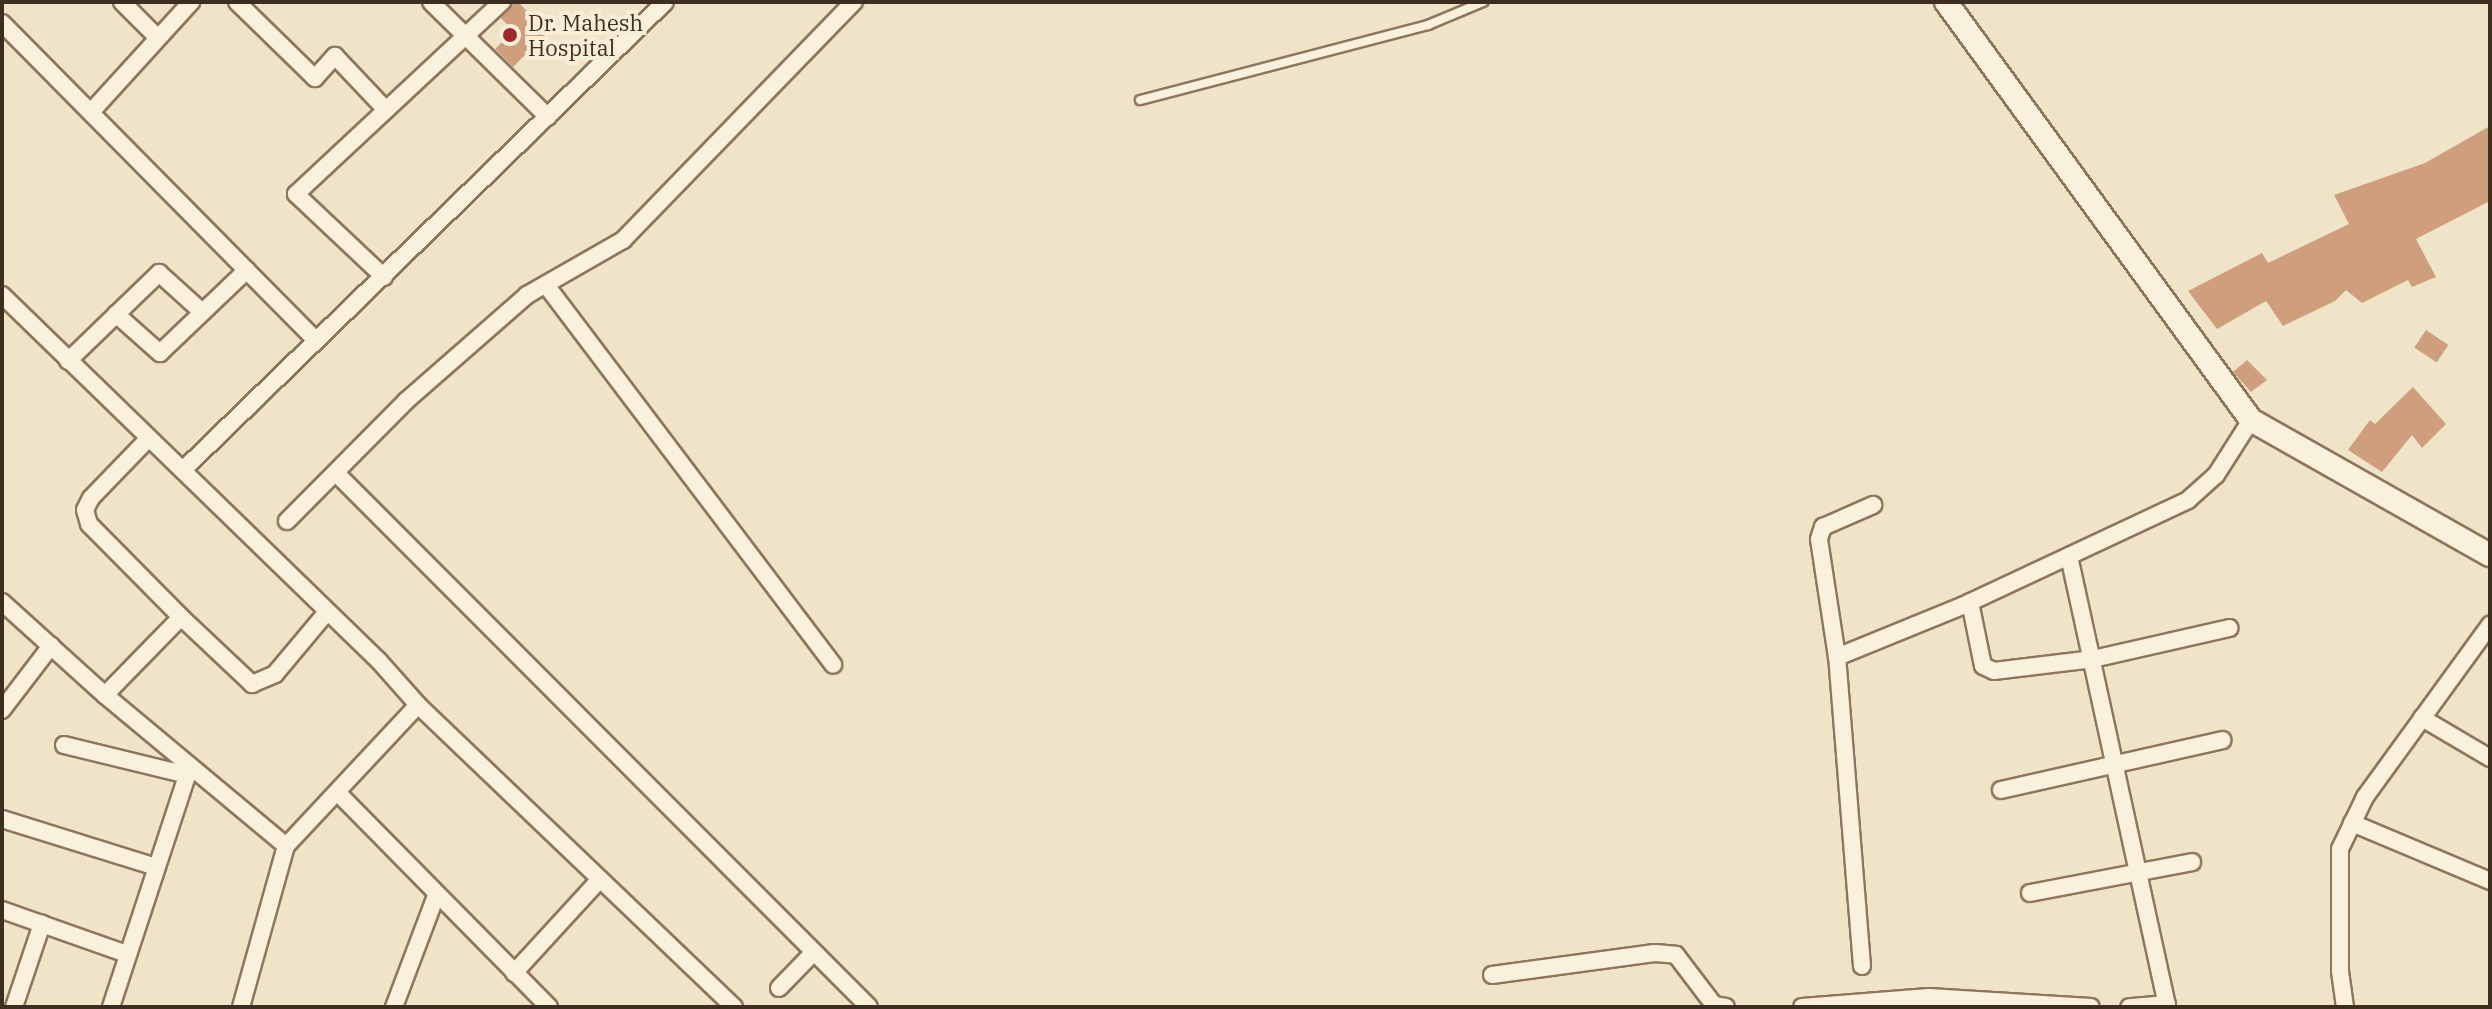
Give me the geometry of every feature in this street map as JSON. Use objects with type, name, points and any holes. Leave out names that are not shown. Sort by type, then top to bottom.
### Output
[{"type":"street","points":[[122,2],[158,38]]},
{"type":"street","points":[[91,112],[191,2]]},
{"type":"street","points":[[237,2],[315,78],[335,56],[386,110]]},
{"type":"street","points":[[431,2],[548,117]]},
{"type":"street","points":[[384,277],[296,194],[502,2]]},
{"type":"street","points":[[184,469],[665,2]]},
{"type":"street","points":[[287,521],[406,401],[527,295],[623,240],[854,2]]},
{"type":"street","points":[[1946,2],[2251,420],[2490,555]]},
{"type":"street","points":[[2,23],[315,339]]},
{"type":"street","points":[[116,314],[160,353],[247,270]]},
{"type":"street","points":[[68,361],[159,273],[201,311]]},
{"type":"street","points":[[546,285],[833,665]]},
{"type":"street","points":[[2,295],[379,661],[418,705],[734,1007]]},
{"type":"street","points":[[1837,657],[1970,602],[2188,500],[2216,475],[2251,420]]},
{"type":"street","points":[[148,439],[91,498],[85,510],[89,524],[181,617],[252,684],[264,682],[275,674],[327,612]]},
{"type":"street","points":[[336,473],[869,1007]]},
{"type":"street","points":[[1862,966],[1837,657],[1819,539],[1823,527],[1873,505]]},
{"type":"street","points":[[2069,556],[2168,1005],[2129,1007]]},
{"type":"street","points":[[2,602],[189,771],[286,846]]},
{"type":"street","points":[[1970,602],[1983,666],[1994,671],[2093,659],[2230,628]]},
{"type":"street","points":[[105,695],[181,617]]},
{"type":"street","points":[[2345,1007],[2340,971],[2340,849],[2365,797],[2490,625]]},
{"type":"street","points":[[2,710],[51,646]]},
{"type":"street","points":[[241,1007],[286,846],[418,705]]},
{"type":"street","points":[[2422,718],[2490,758]]},
{"type":"street","points":[[2001,790],[2222,740]]},
{"type":"street","points":[[64,745],[189,771]]},
{"type":"street","points":[[111,1007],[189,771]]},
{"type":"street","points":[[337,792],[436,896],[549,1007]]},
{"type":"street","points":[[2,819],[156,867]]},
{"type":"street","points":[[2352,823],[2490,881]]},
{"type":"street","points":[[2030,893],[2192,862]]},
{"type":"street","points":[[514,973],[600,879]]},
{"type":"street","points":[[396,1005],[436,896]]},
{"type":"street","points":[[2,910],[127,954]]},
{"type":"street","points":[[14,1007],[42,924]]},
{"type":"street","points":[[779,988],[814,952]]},
{"type":"street","points":[[1492,975],[1655,953],[1676,955],[1714,1005],[1726,1007]]},
{"type":"street","points":[[1802,1007],[1929,997],[2091,1007]]},
{"type":"lane","points":[[1140,100],[1428,25],[1483,2]]},
{"type":"building","points":[[513,2],[518,2],[548,32],[513,67],[495,49],[513,31],[501,18]]},
{"type":"building","points":[[2490,126],[2490,201],[2416,239],[2436,277],[2412,287],[2408,280],[2362,303],[2346,290],[2335,301],[2283,326],[2266,301],[2217,329],[2188,291],[2262,253],[2268,263],[2349,224],[2334,195],[2425,163]]},
{"type":"building","points":[[2426,330],[2448,345],[2437,363],[2414,347]]},
{"type":"building","points":[[2247,360],[2267,380],[2251,392],[2233,372]]},
{"type":"building","points":[[2413,387],[2446,424],[2422,448],[2412,435],[2382,472],[2348,450],[2370,420],[2375,424]]},
{"type":"place","name":"Dr. Mahesh Hospital","points":[[510,35]]}]
